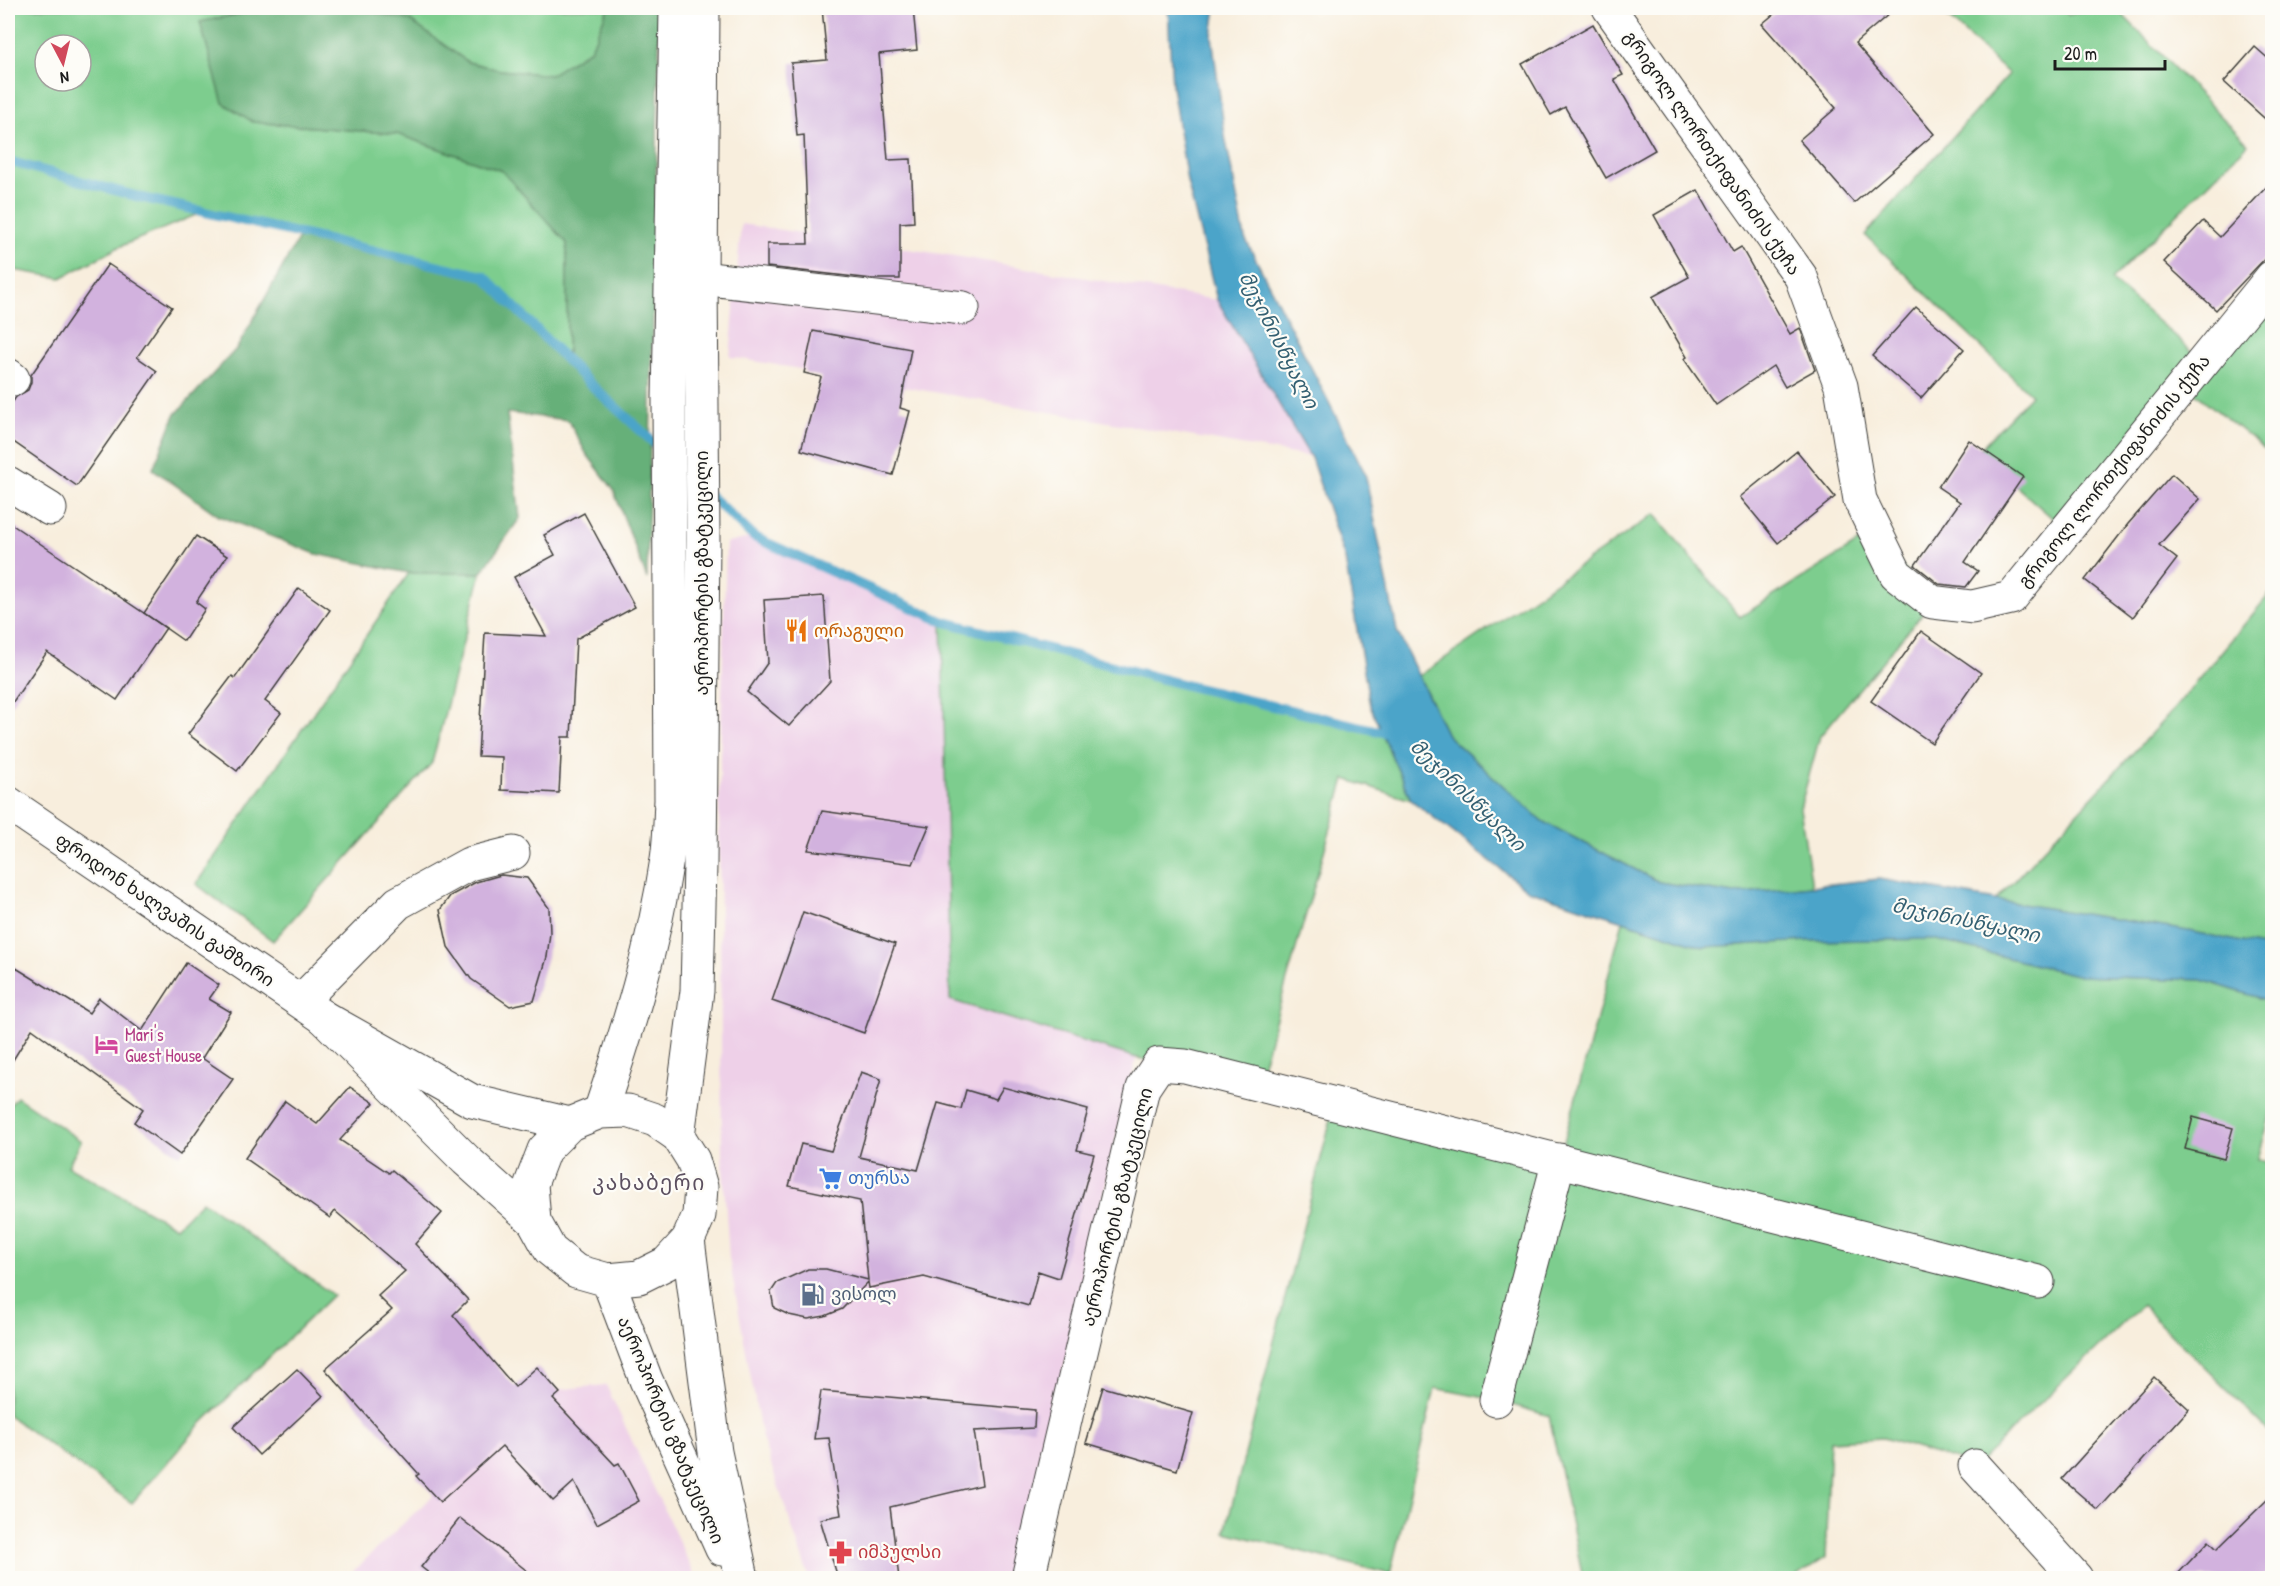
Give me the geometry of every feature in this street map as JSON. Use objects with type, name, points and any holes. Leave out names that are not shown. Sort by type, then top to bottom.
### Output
[{"type":"main road","name":"აეროპორტის გზატკეცილი","points":[[600,1112],[642,980],[667,858],[671,800],[669,398],[676,8]]},
{"type":"main road","name":"აეროპორტის გზატკეცილი","points":[[678,1136],[697,991],[703,539],[701,278],[703,8]]},
{"type":"main road","name":"გრიგოლ ლორთქიფანიძის ქუჩა","points":[[1609,8],[1801,277],[1841,386],[1860,500],[1896,574],[1932,602],[1972,606],[2011,598],[2272,277]]},
{"type":"main road","points":[[701,278],[963,308]]},
{"type":"main road","points":[[8,483],[50,509]]},
{"type":"main road","name":"ფრიდონ ხალვაშის გამზირი","points":[[8,804],[312,1009]]},
{"type":"main road","points":[[312,1009],[398,903],[469,864],[513,853]]},
{"type":"main road","points":[[312,1009],[472,1101],[570,1124]]},
{"type":"main road","points":[[312,1009],[466,1160],[534,1221],[550,1250],[576,1271],[608,1280],[639,1277],[667,1263],[688,1240],[699,1215],[701,1187],[693,1160],[678,1136],[655,1120],[628,1111],[600,1112],[570,1124],[544,1150],[531,1184],[534,1221]]},
{"type":"main road","name":"აეროპორტის გზატკეცილი","points":[[1028,1578],[1143,1088],[1159,1064],[1185,1066],[1559,1160]]},
{"type":"main road","points":[[1496,1400],[1559,1160],[2038,1282]]},
{"type":"main road","name":"აეროპორტის გზატკეცილი","points":[[688,1240],[715,1452],[742,1578]]},
{"type":"main road","name":"აეროპორტის გზატკეცილი","points":[[608,1280],[646,1380],[735,1578]]},
{"type":"main road","points":[[1975,1466],[2076,1578]]},
{"type":"shaded area","points":[[741,224],[961,257],[1217,300],[1311,457],[730,357]]},
{"type":"shaded area","points":[[754,537],[942,621],[950,1000],[1137,1058],[1125,1098],[1016,1578],[809,1578],[762,1438],[729,1258],[722,1152],[719,809],[726,543]]},
{"type":"shaded area","points":[[606,1385],[696,1578],[347,1577],[543,1391]]},
{"type":"green space","points":[[8,8],[269,8],[200,22],[253,122],[397,134],[502,171],[567,243],[567,360],[484,276],[203,212],[119,247],[61,278],[8,269]]},
{"type":"green space","points":[[269,8],[351,8],[409,20],[468,62],[500,70],[550,75],[591,49],[608,8],[660,8],[647,579],[613,489],[586,453],[568,420],[507,413],[520,518],[481,573],[409,573],[316,554],[219,516],[153,469],[175,415],[237,348],[301,234],[484,276],[567,359],[567,243],[502,171],[397,134],[253,122],[223,103],[200,22]]},
{"type":"green space","points":[[351,8],[608,8],[591,49],[551,75],[500,70],[468,62],[409,20]]},
{"type":"green space","points":[[1938,8],[2064,8],[2068,15],[2093,8],[2116,8],[2248,144],[2111,280],[2203,361],[2272,277],[2272,455],[2185,385],[2066,530],[1977,452],[2031,395],[1865,235],[2009,74]]},
{"type":"green space","points":[[1655,514],[1740,617],[1875,532],[1932,602],[1820,736],[1800,808],[1812,886],[1734,894],[1659,882],[1542,821],[1447,735],[1419,676]]},
{"type":"green space","points":[[409,573],[481,573],[432,763],[273,941],[196,884]]},
{"type":"green space","points":[[2272,591],[2272,948],[2188,931],[1996,900],[2172,711]]},
{"type":"green space","points":[[942,621],[1193,687],[1381,732],[1411,800],[1345,779],[1257,1084],[1137,1058],[950,1000]]},
{"type":"green space","points":[[1623,921],[1703,947],[1807,941],[1933,939],[2080,976],[2202,980],[2272,1002],[2272,1109],[2258,1159],[2272,1164],[2272,1435],[2142,1305],[1975,1466],[1883,1438],[1830,1441],[1825,1558],[1795,1578],[1583,1578],[1549,1416],[1496,1400],[1435,1388],[1390,1574],[1225,1532],[1335,1103],[1559,1160]]},
{"type":"green space","points":[[17,1097],[81,1141],[68,1166],[176,1227],[202,1201],[333,1295],[200,1425],[132,1503],[8,1415],[8,1107]]},
{"type":"water","name":"მეჯინისწყალი","points":[[1168,8],[1216,8],[1212,36],[1225,136],[1245,238],[1365,473],[1397,631],[1447,735],[1542,821],[1659,882],[1734,894],[1879,879],[2188,931],[2272,948],[2272,1002],[2202,980],[2080,976],[1933,939],[1807,941],[1703,947],[1528,890],[1411,800],[1370,706],[1345,559],[1311,458],[1217,300],[1187,181],[1172,86]]},
{"type":"building","points":[[822,8],[913,8],[917,50],[879,54],[888,160],[911,159],[914,222],[900,223],[900,279],[873,279],[767,267],[767,244],[808,244],[804,135],[797,136],[791,63],[827,60]]},
{"type":"building","points":[[1781,8],[1896,8],[1855,43],[1934,134],[1854,203],[1799,140],[1836,108],[1762,24]]},
{"type":"building","points":[[1593,24],[1623,75],[1614,79],[1655,150],[1606,178],[1565,107],[1551,115],[1522,64]]},
{"type":"building","points":[[2255,47],[2272,62],[2272,125],[2224,82]]},
{"type":"building","points":[[2272,181],[2272,251],[2216,310],[2164,262],[2203,221],[2220,237]]},
{"type":"building","points":[[1698,190],[1733,252],[1741,247],[1790,334],[1800,328],[1815,370],[1785,387],[1773,366],[1716,405],[1684,359],[1687,357],[1652,297],[1689,277],[1654,215]]},
{"type":"building","points":[[108,264],[172,307],[137,357],[157,371],[77,486],[8,438],[8,409],[16,397],[28,390],[31,375]]},
{"type":"building","points":[[1916,307],[1964,349],[1921,398],[1872,356]]},
{"type":"building","points":[[813,331],[911,349],[900,408],[910,411],[893,475],[801,450],[821,377],[804,373]]},
{"type":"building","points":[[1969,440],[2023,477],[1965,562],[1978,571],[1966,587],[1939,584],[1915,565],[1960,502],[1938,487]]},
{"type":"building","points":[[1797,451],[1835,497],[1778,543],[1740,497]]},
{"type":"building","points":[[2172,474],[2200,499],[2159,545],[2177,559],[2133,617],[2085,580],[2128,524]]},
{"type":"building","points":[[584,513],[635,607],[576,639],[571,737],[562,737],[559,793],[501,790],[502,757],[478,756],[485,633],[546,636],[514,577],[555,555],[544,535]]},
{"type":"building","points":[[8,522],[166,628],[117,700],[47,652],[8,709]]},
{"type":"building","points":[[196,536],[227,556],[196,602],[205,609],[184,641],[144,613]]},
{"type":"building","points":[[299,588],[330,610],[265,701],[281,713],[237,771],[188,734],[232,676],[235,678]]},
{"type":"building","name":"ორაგული","points":[[824,596],[830,681],[789,726],[747,692],[768,662],[764,600]]},
{"type":"building","points":[[1921,631],[1981,673],[1932,743],[1871,701]]},
{"type":"building","points":[[822,811],[929,826],[913,864],[808,850]]},
{"type":"building","points":[[501,875],[527,878],[549,908],[550,933],[547,957],[534,1001],[510,1006],[471,979],[448,947],[440,910],[450,896],[476,882]]},
{"type":"building","points":[[803,912],[895,944],[864,1033],[772,1001]]},
{"type":"building","points":[[8,963],[89,1013],[99,998],[142,1031],[186,963],[219,985],[209,999],[231,1012],[202,1058],[233,1079],[180,1155],[134,1122],[143,1109],[32,1029],[8,1068]]},
{"type":"building","points":[[861,1072],[881,1079],[859,1157],[918,1170],[938,1103],[961,1109],[966,1090],[996,1099],[1003,1087],[1088,1110],[1077,1150],[1094,1154],[1059,1278],[1038,1271],[1029,1306],[924,1277],[869,1288],[868,1282],[842,1309],[825,1316],[808,1319],[789,1315],[774,1308],[771,1292],[777,1283],[808,1269],[826,1269],[868,1280],[860,1201],[789,1186],[801,1144],[831,1151]]},
{"type":"building","points":[[350,1087],[374,1103],[340,1140],[389,1173],[392,1170],[442,1213],[415,1244],[468,1300],[453,1315],[515,1387],[537,1367],[560,1393],[553,1399],[615,1465],[619,1463],[639,1501],[597,1524],[574,1482],[553,1501],[502,1446],[440,1502],[416,1476],[419,1474],[325,1369],[392,1310],[378,1296],[405,1271],[335,1211],[330,1218],[245,1158],[285,1101],[317,1124]]},
{"type":"building","points":[[2193,1117],[2233,1128],[2224,1159],[2185,1149]]},
{"type":"building","points":[[297,1369],[323,1396],[259,1455],[233,1427]]},
{"type":"building","points":[[2154,1377],[2189,1409],[2098,1510],[2062,1479]]},
{"type":"building","points":[[1103,1387],[1193,1413],[1177,1470],[1086,1443]]},
{"type":"building","points":[[821,1391],[1035,1410],[1034,1428],[974,1431],[982,1485],[890,1507],[899,1578],[838,1578],[820,1519],[841,1515],[829,1438],[814,1439]]},
{"type":"building","points":[[2272,1495],[2272,1569],[2262,1578],[2174,1578],[2209,1541],[2217,1549]]},
{"type":"building","points":[[460,1518],[536,1578],[435,1578],[421,1567]]},
{"type":"waterway","points":[[8,161],[139,197],[484,276],[587,381],[663,451]]},
{"type":"waterway","points":[[709,495],[754,537],[942,621],[1193,687],[1395,735]]},
{"type":"place","name":"ორაგული","points":[[796,631]]},
{"type":"place","name":"Mari's Guest House","points":[[107,1045]]},
{"type":"place","name":"თურსა","points":[[830,1178]]},
{"type":"place","name":"ვისოლ","points":[[813,1294]]},
{"type":"place","name":"იმპულსი","points":[[840,1552]]},
{"type":"district","name":"კახაბერი","points":[[649,1183]]}]
